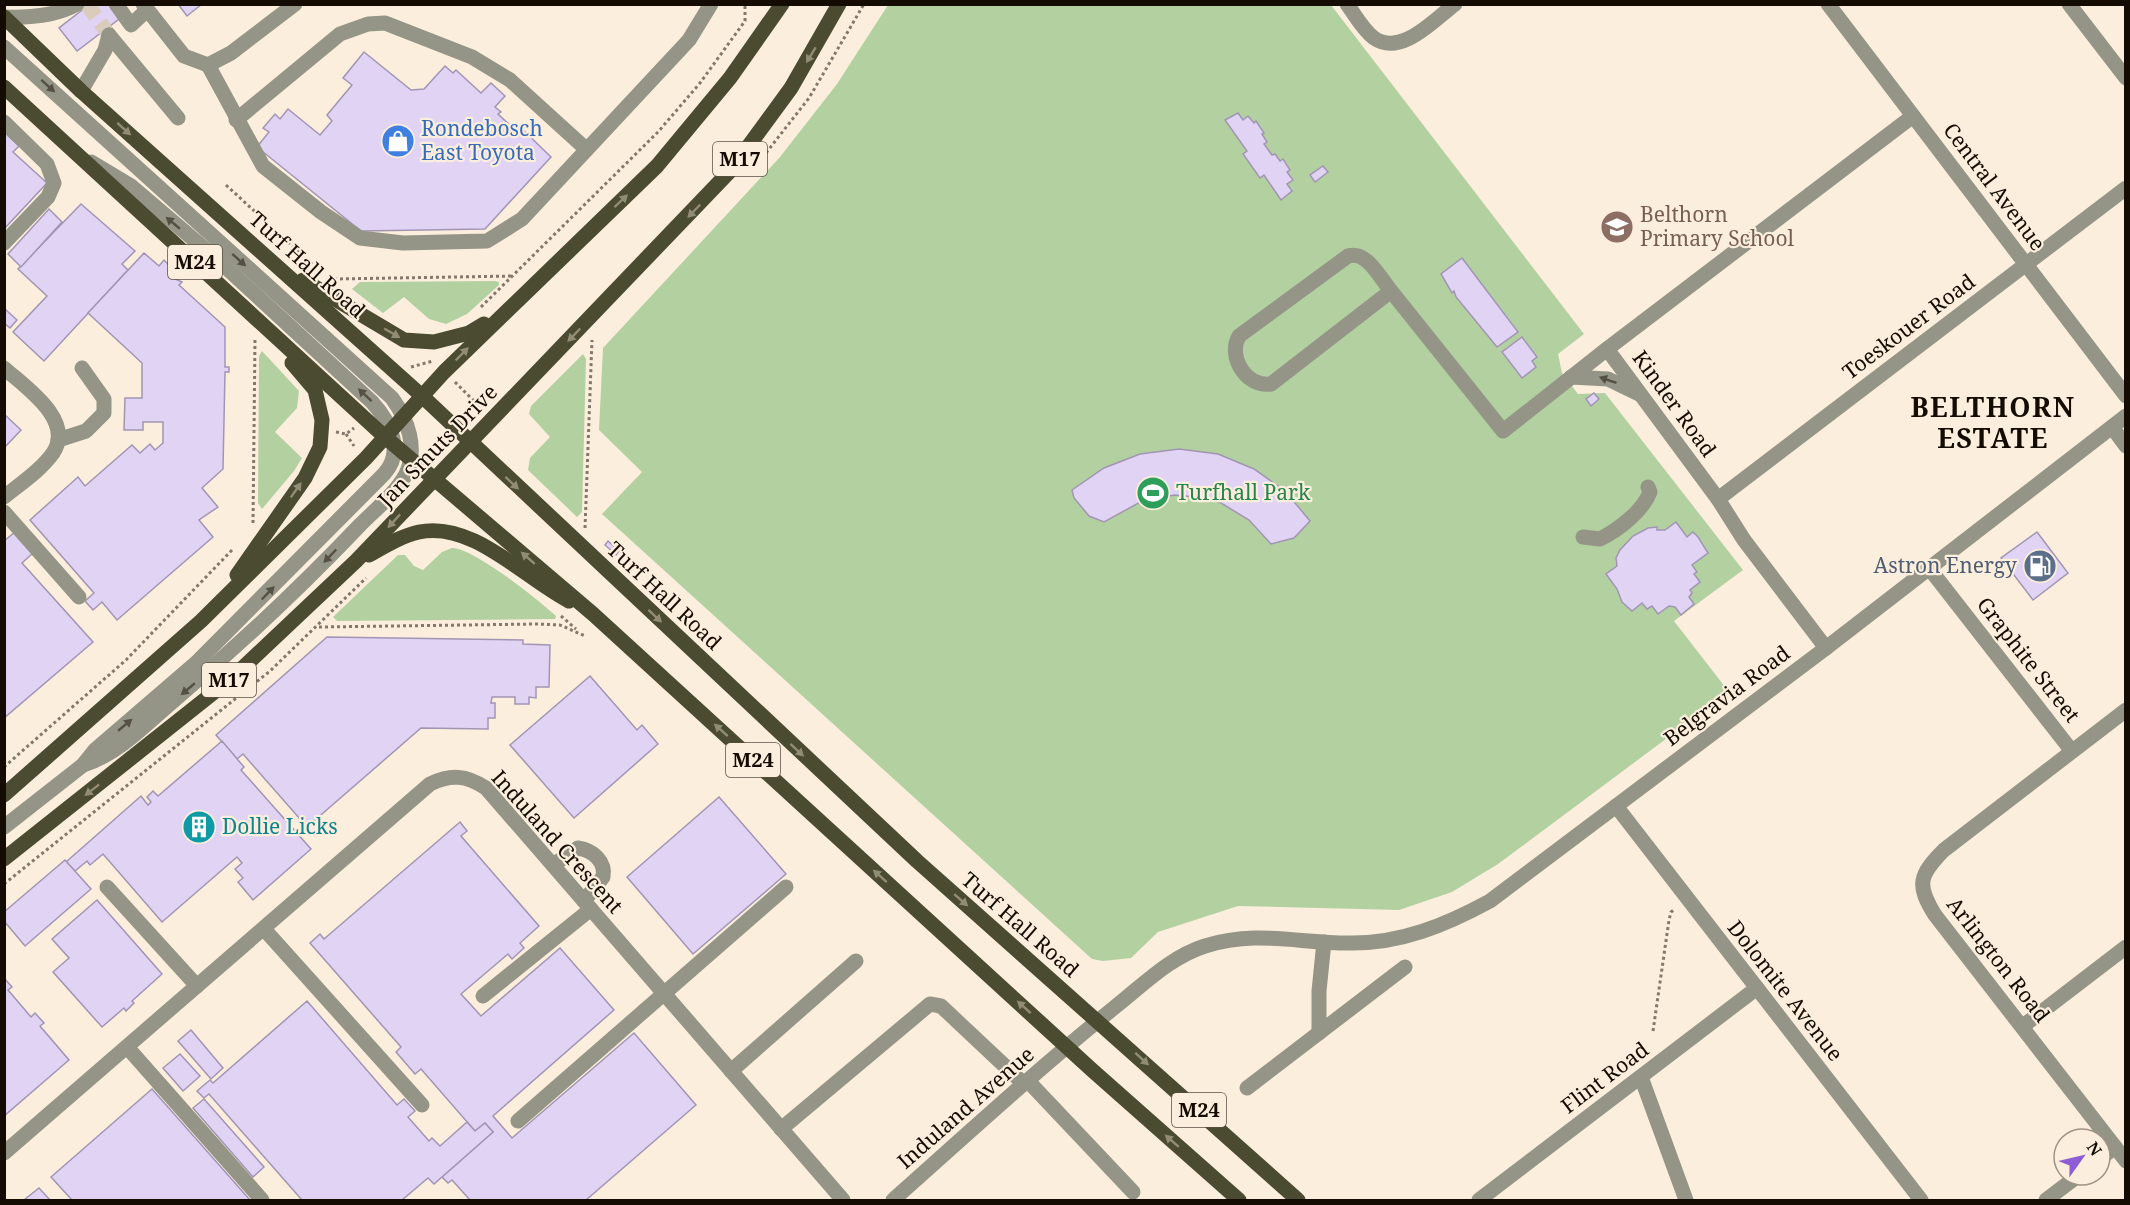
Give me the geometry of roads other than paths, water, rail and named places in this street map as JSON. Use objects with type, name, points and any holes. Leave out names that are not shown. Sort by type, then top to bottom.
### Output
[{"type":"main road","name":"Jan Smuts Drive","points":[[4,795],[115,699],[215,607],[390,437],[403,417],[422,396],[503,313],[657,166],[730,78],[782,4]]},
{"type":"main road","name":"Jan Smuts Drive","points":[[4,859],[232,678],[356,561],[731,170],[790,88],[839,4]]},
{"type":"main road","name":"Turf Hall Road","points":[[4,17],[81,91],[422,396],[917,861],[1099,1020],[1298,1200]]},
{"type":"main road","name":"M24","points":[[4,87],[254,317],[390,437],[410,459],[592,614],[1067,1047],[1239,1200]]},
{"type":"main road","points":[[270,260],[404,340],[434,342],[469,333],[503,313]]},
{"type":"main road","points":[[215,607],[305,478],[320,447],[322,420],[315,390],[254,317]]},
{"type":"main road","points":[[356,561],[412,534],[428,531],[451,532],[476,541],[550,591],[592,614]]},
{"type":"street","points":[[4,17],[51,14],[77,4]]},
{"type":"street","points":[[116,4],[131,25]]},
{"type":"street","points":[[81,91],[112,39],[131,25],[145,7],[184,56],[198,64],[208,65],[231,53],[295,4]]},
{"type":"street","points":[[208,65],[255,154],[273,176],[360,238],[379,242],[487,241],[497,237],[522,219],[689,40],[711,4]]},
{"type":"street","points":[[1347,4],[1372,37],[1386,43],[1397,43],[1416,34],[1455,4]]},
{"type":"street","name":"Central Avenue","points":[[1828,4],[2126,396]]},
{"type":"street","points":[[2069,4],[2126,78]]},
{"type":"street","points":[[236,120],[340,34],[368,24],[385,23],[472,57],[510,81],[586,149]]},
{"type":"street","points":[[112,39],[178,118]]},
{"type":"street","points":[[4,47],[392,398],[411,437],[410,459],[400,484],[264,621],[144,726],[101,759],[83,765]]},
{"type":"street","name":"Kinder Road","points":[[1826,648],[1744,540],[1718,499],[1607,349],[1913,116]]},
{"type":"street","points":[[4,122],[47,164],[54,183],[48,197],[4,243]]},
{"type":"street","points":[[4,827],[83,765],[94,750],[150,704],[238,622],[384,474],[393,462],[386,417],[372,402],[219,261],[131,186],[75,152]]},
{"type":"street","name":"Toeskouer Road","points":[[1718,499],[2126,188]]},
{"type":"street","points":[[1391,291],[1271,384],[1259,385],[1249,378],[1236,358],[1235,343],[1239,336],[1348,256],[1354,254],[1364,257],[1503,430],[1607,349]]},
{"type":"street","points":[[4,368],[45,406],[55,423],[58,440],[46,460],[4,497]]},
{"type":"street","points":[[58,440],[86,431],[104,413],[104,399],[82,368]]},
{"type":"street","points":[[1571,377],[1608,379],[1642,396]]},
{"type":"street","name":"Belgravia Road","points":[[1099,1020],[1162,969],[1183,955],[1204,946],[1254,936],[1350,943],[1391,939],[1456,920],[1511,887],[2126,416]]},
{"type":"street","points":[[2112,427],[2126,446]]},
{"type":"street","points":[[1583,537],[1600,539],[1616,529],[1646,502],[1650,492],[1648,486]]},
{"type":"street","points":[[4,512],[79,597]]},
{"type":"street","name":"Graphite Street","points":[[1929,568],[2071,750]]},
{"type":"street","name":"Arlington Road","points":[[2126,710],[2071,750],[1944,850],[1929,865],[1922,883],[1925,900],[1935,915],[2126,1161]]},
{"type":"street","name":"Induland Crescent","points":[[4,1153],[430,784],[446,777],[461,776],[486,788],[843,1200]]},
{"type":"street","name":"Dolomite Avenue","points":[[1616,806],[1921,1200]]},
{"type":"street","points":[[483,996],[587,905],[603,877],[603,866],[600,861],[589,851],[578,848],[553,865]]},
{"type":"street","points":[[518,1121],[786,886]]},
{"type":"street","points":[[107,887],[197,986]]},
{"type":"street","points":[[264,929],[422,1105]]},
{"type":"street","points":[[1319,1033],[1319,991],[1324,942]]},
{"type":"street","points":[[2023,1026],[2126,947]]},
{"type":"street","points":[[731,1071],[856,961]]},
{"type":"street","points":[[1246,1088],[1405,967]]},
{"type":"street","name":"Flint Road","points":[[1479,1200],[1757,988]]},
{"type":"street","points":[[781,1129],[925,1006],[932,1003],[941,1006],[1026,1082],[1133,1192]]},
{"type":"street","name":"Induland Avenue","points":[[893,1200],[1099,1020]]},
{"type":"street","points":[[127,1047],[262,1200]]},
{"type":"street","points":[[1641,1077],[1686,1200]]},
{"type":"street","points":[[2046,1200],[2063,1187]]},
{"type":"tunnel","points":[[87,4],[109,35]]},
{"type":"place","name":"Rondebosch East Toyota","points":[[398,141]]},
{"type":"place","name":"Belthorn Primary School","points":[[1617,227]]},
{"type":"place","name":"Turfhall Park","points":[[1153,493]]},
{"type":"place","name":"Astron Energy","points":[[2040,566]]},
{"type":"place","name":"Dollie Licks","points":[[199,827]]},
{"type":"district","name":"BELTHORN ESTATE","points":[[1993,424]]}]
